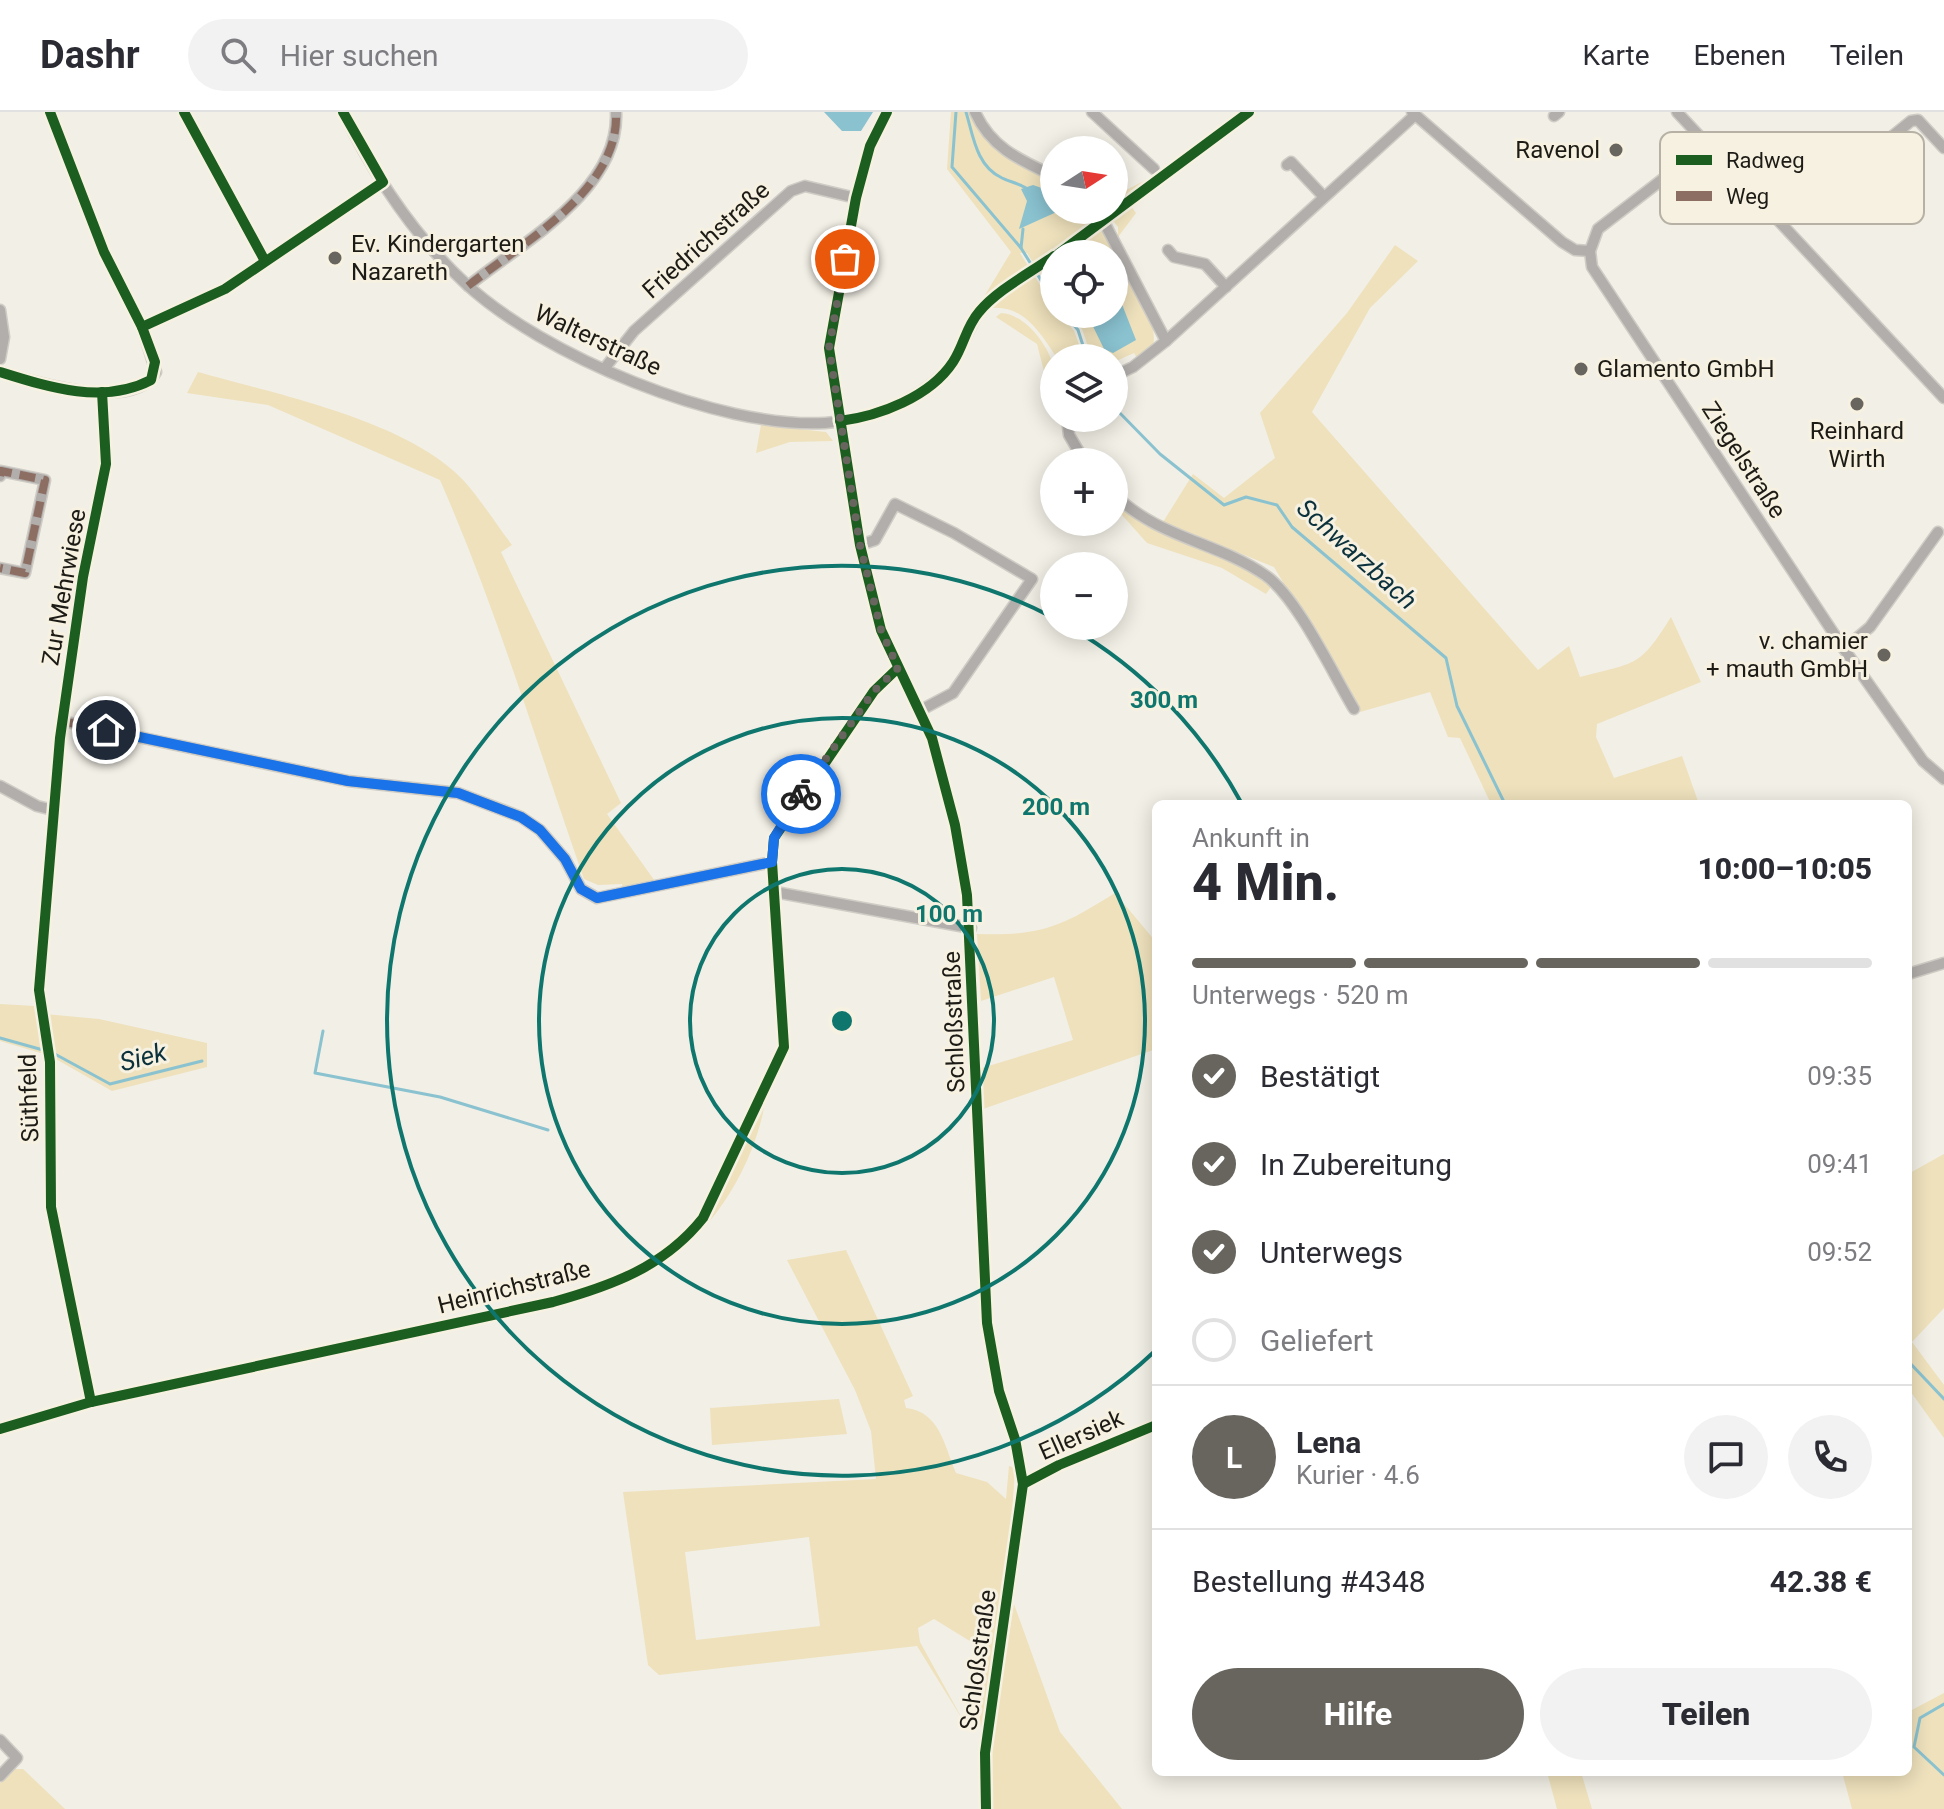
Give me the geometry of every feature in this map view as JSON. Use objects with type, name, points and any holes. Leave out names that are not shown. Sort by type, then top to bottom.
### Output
[{"type":"street","points":[[0,372],[69,391],[102,392],[151,380],[155,362],[142,327],[104,252],[50,112]]},
{"type":"street","points":[[184,112],[265,261]]},
{"type":"street","name":"Walterstraße","points":[[343,112],[405,218],[468,286],[518,325],[604,369],[677,399],[773,420],[840,421],[896,405],[944,373],[981,309]]},
{"type":"street","points":[[468,286],[590,187],[610,156],[616,112]]},
{"type":"street","name":"Schloßstraße","points":[[887,112],[870,146],[856,198],[829,348],[860,545],[881,630],[921,710],[945,779],[964,872],[971,928],[987,1323],[999,1391],[1015,1439],[1023,1484],[985,1753],[986,1809]]},
{"type":"street","points":[[975,112],[984,131],[997,145],[1040,168]]},
{"type":"street","points":[[1092,112],[1154,169]]},
{"type":"street","points":[[1677,112],[1695,132]]},
{"type":"street","points":[[1128,369],[1166,341],[1414,113],[1575,250],[1590,251],[1598,229],[1660,179]]},
{"type":"street","points":[[1897,132],[1911,121],[1918,120],[1944,148]]},
{"type":"street","points":[[1287,165],[1291,162],[1324,197]]},
{"type":"street","points":[[142,327],[225,289],[383,182]]},
{"type":"street","name":"Friedrichstraße","points":[[604,369],[634,331],[791,191],[805,186],[856,198]]},
{"type":"street","points":[[1105,224],[1136,277],[1166,341]]},
{"type":"street","points":[[1781,224],[1944,398]]},
{"type":"street","points":[[1168,250],[1174,257],[1205,264],[1226,287]]},
{"type":"street","name":"Ziegelstraße","points":[[1590,251],[1592,267],[1844,649],[1923,761],[1944,779]]},
{"type":"street","points":[[0,310],[4,337],[0,359]]},
{"type":"street","name":"Zur Mehrwiese","points":[[55,789],[83,577],[106,464],[102,392]]},
{"type":"street","points":[[0,476],[1,471],[45,480],[25,573],[0,568]]},
{"type":"street","points":[[860,545],[875,540],[895,504],[1032,579],[953,693],[921,710]]},
{"type":"street","points":[[1128,508],[1161,529],[1249,564],[1269,578],[1294,609],[1354,709]]},
{"type":"street","points":[[1844,649],[1870,627],[1938,532]]},
{"type":"street","name":"Heinrichstraße","points":[[0,1429],[91,1402],[545,1304],[590,1291],[669,1255],[703,1218],[784,1047],[772,862],[774,838],[779,826],[874,691],[898,668]]},
{"type":"street","points":[[62,721],[348,781],[458,793],[521,817],[540,830],[565,859],[581,889],[597,898],[772,862]]},
{"type":"street","points":[[0,786],[37,806],[53,810]]},
{"type":"street","name":"Süthfeld","points":[[55,789],[39,990],[50,1062],[50,1198],[91,1402]]},
{"type":"street","points":[[775,892],[971,928]]},
{"type":"street","points":[[1912,973],[1944,963]]},
{"type":"street","name":"Ellersiek","points":[[1023,1484],[1059,1465],[1152,1427]]},
{"type":"street","points":[[0,1740],[17,1758],[0,1776]]},
{"type":"shaded area","points":[[951,112],[973,112],[981,132],[1040,171],[1040,224],[1097,224],[1108,240],[1040,240],[1040,273],[1027,253],[1020,253],[1040,285],[1040,328],[1072,328],[1079,344],[1047,344],[1022,316],[1003,308],[992,308],[985,295],[1011,252],[947,169]]},
{"type":"shaded area","points":[[1146,180],[1149,184],[1128,200],[1128,189]]},
{"type":"shaded area","points":[[1128,202],[1136,213],[1128,224]]},
{"type":"shaded area","points":[[1116,224],[1128,224],[1118,237]]},
{"type":"shaded area","points":[[1395,245],[1418,261],[1370,308],[1312,412],[1538,670],[1569,646],[1580,677],[1625,665],[1651,646],[1671,617],[1701,682],[1597,724],[1596,737],[1614,778],[1682,756],[1698,800],[1489,800],[1460,738],[1448,737],[1430,692],[1360,712],[1274,567],[1163,522],[1193,474],[1224,498],[1275,458],[1260,413],[1347,313]]},
{"type":"shaded area","points":[[1128,270],[1149,313],[1153,349],[1138,360],[1134,353],[1128,356],[1128,344],[1087,344],[1082,329],[1128,328]]},
{"type":"shaded area","points":[[1001,313],[1010,315],[1026,324],[1043,344],[1040,344],[1040,356],[1037,344],[996,317]]},
{"type":"shaded area","points":[[198,372],[302,400],[376,426],[440,460],[464,481],[512,545],[501,552],[621,803],[607,814],[657,884],[623,890],[622,884],[598,885],[584,879],[498,628],[440,480],[268,405],[187,393]]},
{"type":"shaded area","points":[[761,425],[826,432],[833,441],[790,442],[756,453]]},
{"type":"shaded area","points":[[1128,511],[1171,536],[1234,562],[1271,587],[1266,594],[1222,568],[1147,543],[1128,522]]},
{"type":"shaded area","points":[[1115,893],[1152,937],[1152,1050],[983,1109],[982,1068],[1073,1040],[1054,977],[981,1001],[977,934],[1035,931],[1080,914]]},
{"type":"shaded area","points":[[0,1004],[35,1006],[44,1054],[0,1041]]},
{"type":"shaded area","points":[[45,1014],[99,1019],[207,1043],[207,1067],[112,1091],[54,1058]]},
{"type":"shaded area","points":[[764,1108],[740,1175],[699,1233]]},
{"type":"shaded area","points":[[1944,1154],[1944,1308],[1912,1342],[1912,1172]]},
{"type":"shaded area","points":[[846,1250],[913,1396],[904,1400],[906,1408],[917,1411],[934,1423],[956,1473],[987,1482],[1006,1499],[1009,1466],[1015,1468],[1009,1561],[984,1728],[981,1728],[977,1699],[985,1673],[978,1646],[934,1619],[918,1628],[920,1642],[964,1722],[917,1646],[659,1675],[648,1665],[623,1492],[876,1479],[871,1431],[855,1390],[787,1260]],"holes":[[[809,1537],[820,1626],[696,1640],[685,1552]]]},
{"type":"shaded area","points":[[1912,1342],[1944,1385],[1944,1438],[1912,1394]]},
{"type":"shaded area","points":[[839,1399],[847,1434],[712,1445],[710,1408]]},
{"type":"shaded area","points":[[1014,1604],[1060,1732],[1122,1809],[991,1809],[988,1767]]},
{"type":"shaded area","points":[[1944,1693],[1944,1809],[1852,1809],[1843,1776],[1912,1776],[1912,1710]]},
{"type":"shaded area","points":[[13,1769],[23,1769],[65,1809],[0,1809],[0,1783]]},
{"type":"shaded area","points":[[1548,1776],[1582,1776],[1592,1809],[1557,1809]]},
{"type":"water","points":[[824,112],[873,112],[861,131],[842,131]]},
{"type":"water","points":[[1033,185],[1040,187],[1040,220],[1019,229],[1027,201],[1021,189]]},
{"type":"water","points":[[1128,320],[1136,340],[1128,345],[1102,344],[1094,328],[1128,328]]},
{"type":"waterway","name":"Schwarzbach","points":[[956,112],[952,167],[1021,248],[1040,279]]},
{"type":"waterway","points":[[966,112],[977,149],[986,166],[1002,178],[1026,188]]},
{"type":"waterway","points":[[1021,248],[1023,229]]},
{"type":"waterway","name":"Schwarzbach","points":[[1076,328],[1082,344]]},
{"type":"waterway","name":"Schwarzbach","points":[[1128,421],[1160,454],[1224,505],[1246,497],[1277,505],[1292,527],[1446,658],[1457,706],[1503,800]]},
{"type":"waterway","points":[[323,1031],[315,1073],[440,1097],[548,1130]]},
{"type":"waterway","name":"Siek","points":[[0,1038],[43,1050]]},
{"type":"waterway","name":"Siek","points":[[53,1053],[110,1084],[202,1061]]},
{"type":"waterway","name":"Schwarzbach","points":[[1912,1365],[1944,1399]]},
{"type":"waterway","name":"Schwarzbach","points":[[1944,1704],[1920,1718],[1914,1747],[1944,1775]]},
{"type":"marked path","points":[[468,286],[540,232],[585,190],[602,166],[613,140],[616,112]]},
{"type":"marked path","points":[[0,476],[1,471],[45,480],[25,573],[0,568]]},
{"type":"marked path","points":[[62,721],[128,735]]},
{"type":"cycle path","points":[[50,112],[104,252],[142,327]]},
{"type":"cycle path","points":[[184,112],[265,261]]},
{"type":"cycle path","points":[[0,372],[76,391],[114,391],[151,380],[155,362],[142,327],[225,289],[383,182],[343,112]]},
{"type":"cycle path","points":[[887,112],[870,146],[856,198],[829,348],[860,545],[881,630],[932,738],[955,825],[967,895],[987,1323],[999,1391],[1015,1439],[1023,1484],[985,1753],[986,1809]]},
{"type":"cycle path","points":[[1077,240],[1249,112]]},
{"type":"cycle path","points":[[840,421],[887,409],[931,385],[953,362],[971,324],[986,304],[1040,265]]},
{"type":"cycle path","points":[[91,1402],[51,1207],[50,1062],[39,990],[60,738],[83,577],[106,464],[102,392]]},
{"type":"cycle path","points":[[0,1429],[91,1402],[553,1302],[616,1281],[671,1250],[703,1218],[784,1047],[772,862],[774,838],[874,691],[898,668]]},
{"type":"cycle path","points":[[1023,1484],[1059,1465],[1152,1427]]},
{"type":"way so far","points":[[801,794],[874,691],[898,668],[887,650],[860,545],[829,348],[845,259]]},
{"type":"place","name":"Ravenol","points":[[1616,150]]},
{"type":"place","name":"Ev. Kindergarten Nazareth","points":[[335,258]]},
{"type":"place","name":"Glamento GmbH","points":[[1581,369]]},
{"type":"place","name":"Reinhard Wirth","points":[[1857,404]]},
{"type":"place","name":"v. chamier + mauth GmbH","points":[[1884,655]]},
{"type":"route","points":[[106,730],[348,781],[458,793],[496,806],[540,830],[565,859],[581,889],[597,898],[772,862],[774,838],[779,826],[801,794]]}]
